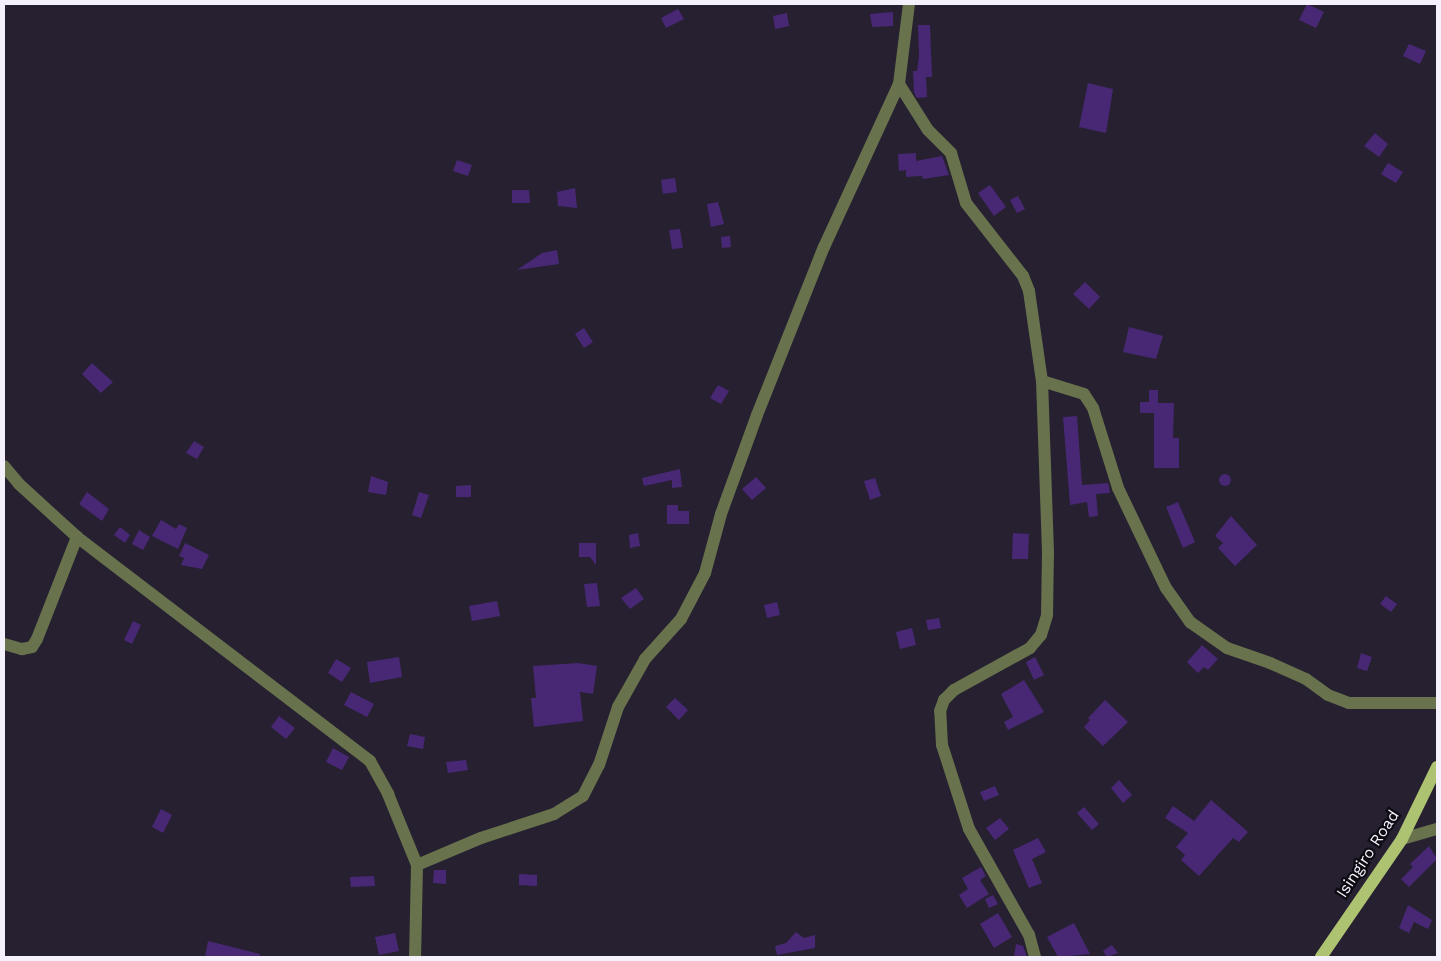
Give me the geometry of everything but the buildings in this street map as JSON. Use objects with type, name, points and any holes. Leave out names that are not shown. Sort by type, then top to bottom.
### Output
[{"type":"main road","name":"Isingiro Road","points":[[1321,957],[1402,839],[1437,767]]},
{"type":"street","points":[[417,864],[481,838],[554,814],[583,796],[599,765],[618,707],[645,659],[681,619],[706,573],[721,514],[761,406],[824,247],[899,84],[909,4]]},
{"type":"street","points":[[899,84],[928,130],[950,153],[966,203],[1023,276],[1029,291],[1042,381],[1048,552],[1047,615],[1041,635],[1030,648],[954,690],[944,700],[940,711],[942,745],[969,829],[1029,936],[1035,957]]},
{"type":"street","points":[[1042,381],[1084,394],[1093,408],[1118,488],[1166,588],[1190,622],[1227,648],[1270,663],[1306,679],[1328,695],[1349,702],[1437,703]]},
{"type":"street","points":[[4,466],[19,484],[77,537],[370,760],[388,794],[417,864],[415,957]]},
{"type":"street","points":[[4,644],[22,650],[32,647],[37,639],[77,537]]},
{"type":"street","points":[[1402,839],[1437,829]]}]
